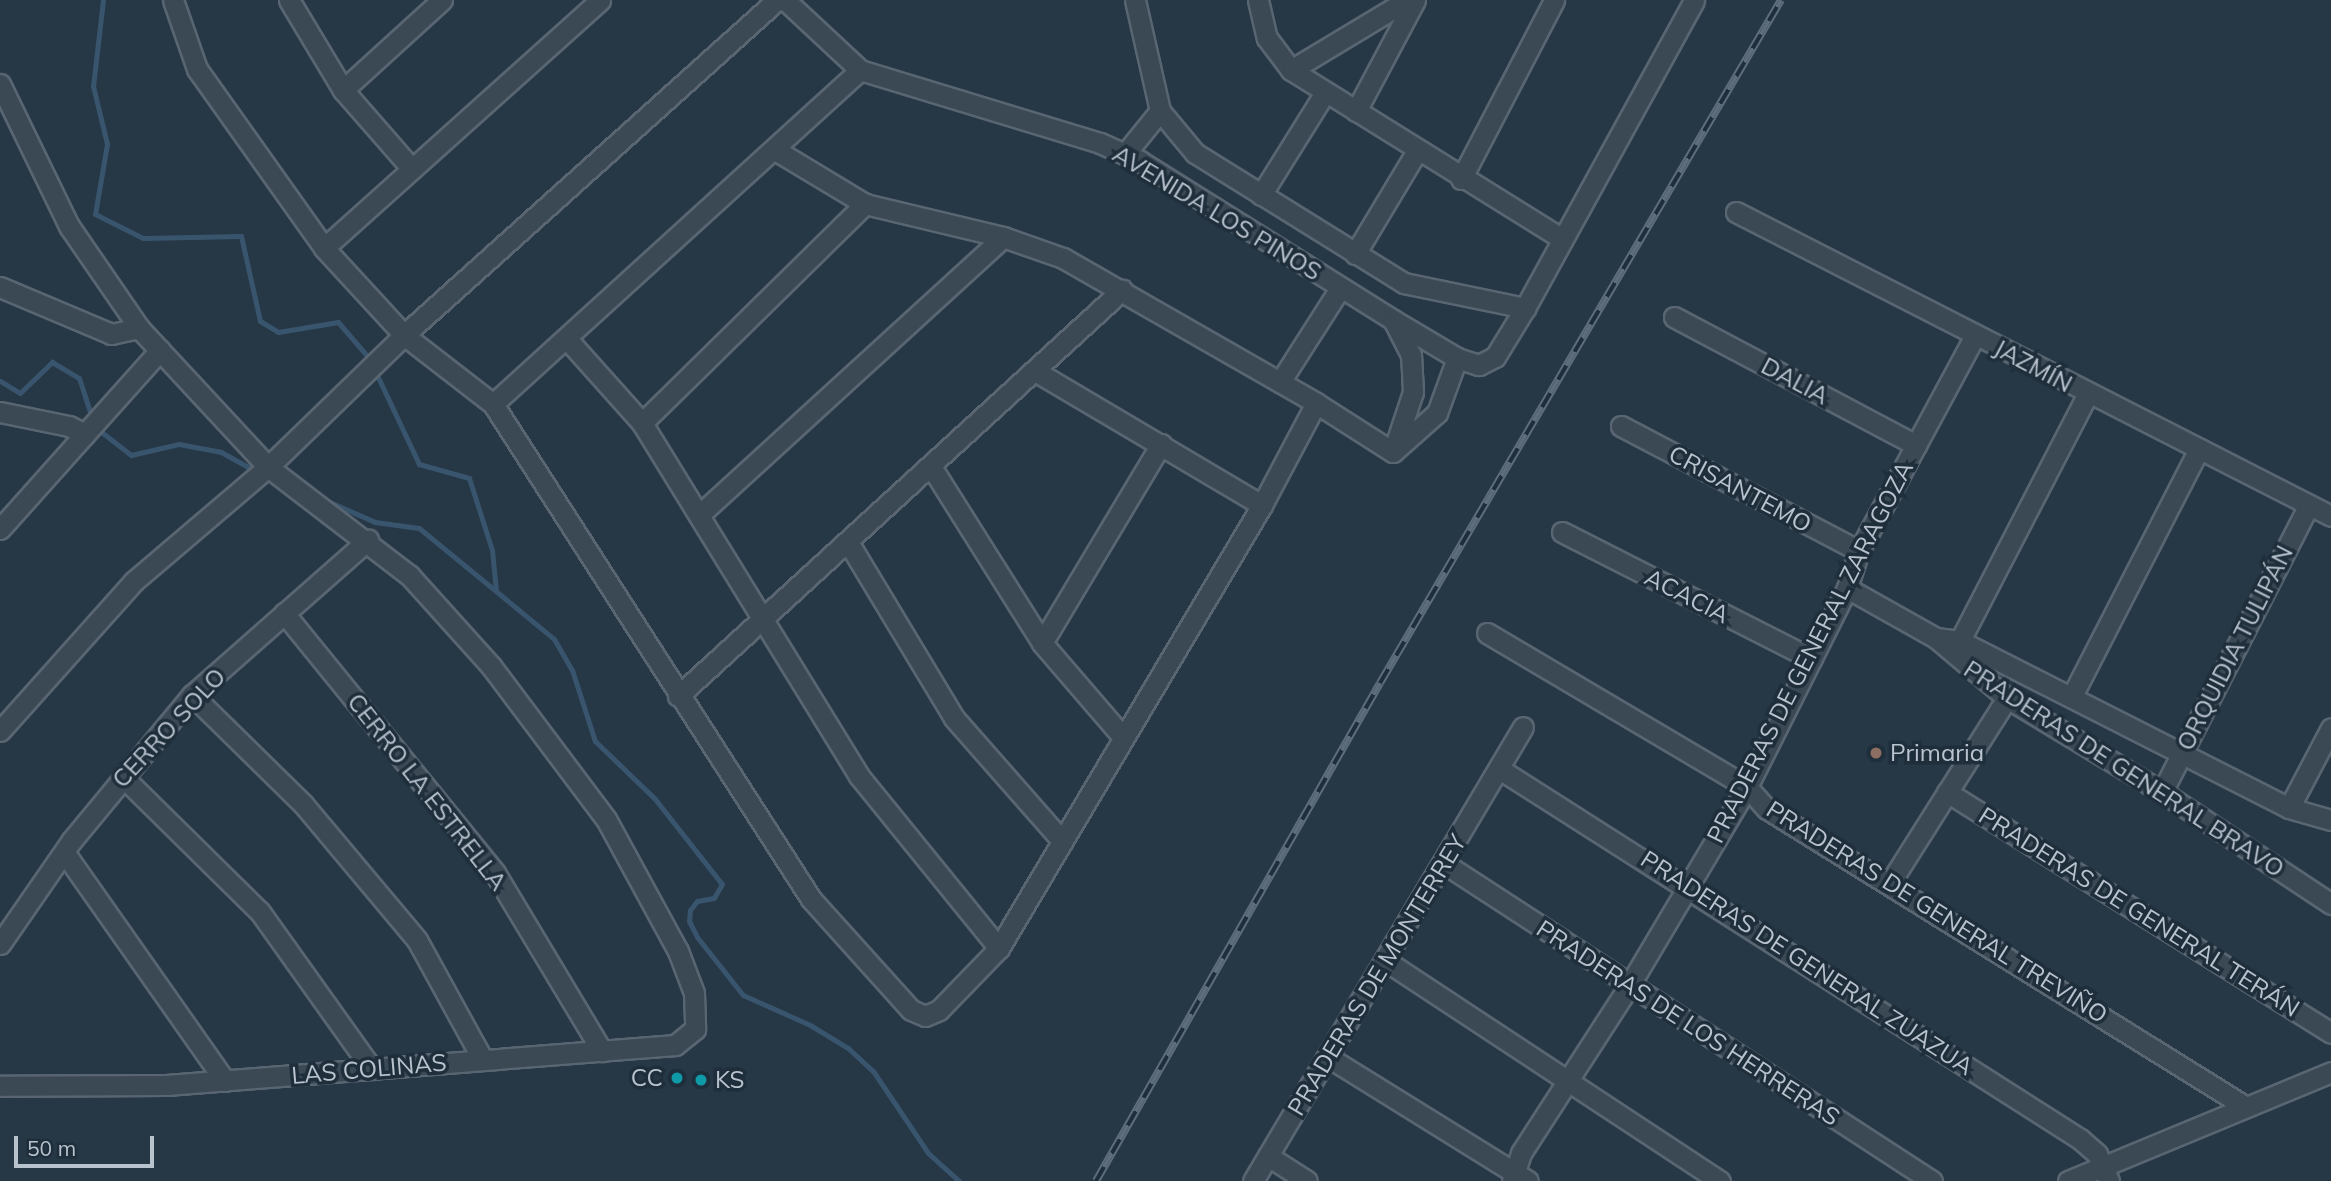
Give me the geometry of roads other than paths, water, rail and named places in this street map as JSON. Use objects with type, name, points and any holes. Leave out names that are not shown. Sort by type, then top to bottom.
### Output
[{"type":"street","points":[[173,0],[197,69],[324,248],[404,335],[494,404],[678,696],[811,899],[911,1010],[925,1016],[939,1010],[999,948],[1122,736],[1262,505],[1316,403]]},
{"type":"street","points":[[289,0],[343,90],[412,169]]},
{"type":"street","points":[[343,90],[442,0]]},
{"type":"street","points":[[324,248],[600,0]]},
{"type":"street","points":[[0,731],[134,581],[268,467],[404,335],[777,0]]},
{"type":"street","name":"AVENIDA LOS PINOS","points":[[785,0],[860,70],[1125,154],[1457,358]]},
{"type":"street","name":"AVENIDA LOS PINOS","points":[[1135,0],[1160,111],[1195,153],[1404,283],[1525,308]]},
{"type":"street","points":[[1258,0],[1267,38],[1291,70],[1461,179],[1561,238]]},
{"type":"street","points":[[1291,70],[1407,0]]},
{"type":"street","points":[[1356,111],[1415,0]]},
{"type":"street","points":[[1461,179],[1554,0]]},
{"type":"street","points":[[1393,452],[1437,413],[1457,358],[1479,365],[1495,357],[1525,308],[1561,238],[1695,0]]},
{"type":"street","points":[[494,404],[777,150],[860,70]]},
{"type":"street","points":[[0,84],[69,226],[139,328],[268,467],[368,540]]},
{"type":"street","points":[[1261,195],[1324,93]]},
{"type":"street","points":[[1125,154],[1160,111]]},
{"type":"street","points":[[777,150],[865,204],[1003,237],[1063,258],[1316,403],[1393,452]]},
{"type":"street","points":[[1355,254],[1417,151]]},
{"type":"street","points":[[642,423],[865,204]]},
{"type":"street","name":"JAZMÍN","points":[[1737,212],[2087,395],[2331,516]]},
{"type":"street","points":[[699,514],[1003,237]]},
{"type":"street","points":[[0,287],[111,334],[139,328]]},
{"type":"street","points":[[1280,382],[1340,288]]},
{"type":"street","points":[[678,696],[932,468],[1122,290]]},
{"type":"street","name":"DALIA","points":[[1674,317],[1916,445]]},
{"type":"street","points":[[1393,320],[1411,355],[1413,391],[1393,452]]},
{"type":"street","name":"PRADERAS DE GENERAL ZARAGOZA","points":[[1517,1178],[1566,1083],[1629,986],[1747,787],[1847,588],[1859,551],[1975,336]]},
{"type":"street","points":[[567,339],[642,423],[859,776],[999,948]]},
{"type":"street","points":[[0,529],[160,350]]},
{"type":"street","points":[[1035,371],[1262,505]]},
{"type":"street","points":[[1956,648],[2087,395]]},
{"type":"street","points":[[0,412],[69,426],[85,434]]},
{"type":"street","name":"CRISANTEMO","points":[[1621,426],[1859,551]]},
{"type":"street","points":[[1042,643],[1161,444]]},
{"type":"street","points":[[2072,696],[2199,449]]},
{"type":"street","points":[[932,468],[1042,643],[1122,736]]},
{"type":"street","name":"ORQUIDIA TULIPÁN","points":[[2162,792],[2309,505]]},
{"type":"street","name":"ACACIA","points":[[1562,533],[1812,659]]},
{"type":"street","name":"CERRO SOLO","points":[[0,944],[64,852],[123,776],[192,695],[368,540]]},
{"type":"street","name":"LAS COLINAS","points":[[0,1086],[225,1081],[602,1051],[675,1045],[695,1029],[694,993],[678,951],[606,819],[491,666],[409,575],[368,540]]},
{"type":"street","points":[[848,542],[954,718],[1062,841]]},
{"type":"street","name":"PRADERAS DE GENERAL BRAVO","points":[[1847,588],[1956,648],[2072,696],[2289,808],[2331,820]]},
{"type":"street","name":"CERRO LA ESTRELLA","points":[[284,613],[495,873],[602,1051]]},
{"type":"street","name":"PRADERAS DE GENERAL TREVIÑO","points":[[1487,633],[1747,787],[1768,809],[2243,1105]]},
{"type":"street","name":"PRADERAS DE GENERAL BRAVO","points":[[1956,648],[2007,698],[2162,792],[2331,904]]},
{"type":"street","points":[[192,695],[303,804],[417,940],[483,1060]]},
{"type":"street","points":[[1890,883],[2007,698]]},
{"type":"street","name":"PRADERAS DE MONTERREY","points":[[1253,1181],[1501,770],[1523,727]]},
{"type":"street","points":[[2289,808],[2331,728]]},
{"type":"street","name":"PRADERAS DE GENERAL ZUAZUA","points":[[1501,770],[1688,886],[2080,1139],[2106,1174]]},
{"type":"street","points":[[123,776],[260,912],[372,1069]]},
{"type":"street","name":"PRADERAS DE GENERAL TERÁN","points":[[1947,792],[2331,1032]]},
{"type":"street","points":[[64,852],[225,1081]]},
{"type":"street","name":"PRADERAS DE LOS HERRERAS","points":[[1445,864],[1932,1181]]},
{"type":"street","points":[[1386,961],[1566,1083],[1720,1181]]},
{"type":"street","points":[[1328,1057],[1517,1178]]},
{"type":"street","points":[[2068,1181],[2106,1174],[2243,1105],[2331,1072]]},
{"type":"street","points":[[1268,1156],[1307,1181]]},
{"type":"waterway","points":[[103,0],[93,86],[107,144],[95,214],[143,238],[241,236],[260,321],[278,332],[338,322],[369,358]]},
{"type":"waterway","points":[[0,381],[20,393],[52,362],[79,378],[92,418]]},
{"type":"waterway","points":[[376,373],[419,464],[469,478],[492,550],[496,591]]},
{"type":"waterway","points":[[95,427],[131,455],[179,444],[221,452],[255,471]]},
{"type":"waterway","points":[[325,500],[375,522],[419,528],[554,639],[572,670],[595,741],[655,799],[722,884],[714,898],[697,901],[690,910],[689,921],[697,937],[743,995],[810,1025],[848,1048],[873,1071],[928,1153],[959,1181]]},
{"type":"railway","points":[[1096,1181],[1380,683],[1781,0]]},
{"type":"place","name":"Primaria","points":[[1876,753]]},
{"type":"place","name":"CC","points":[[677,1078]]},
{"type":"place","name":"KS","points":[[701,1080]]}]
